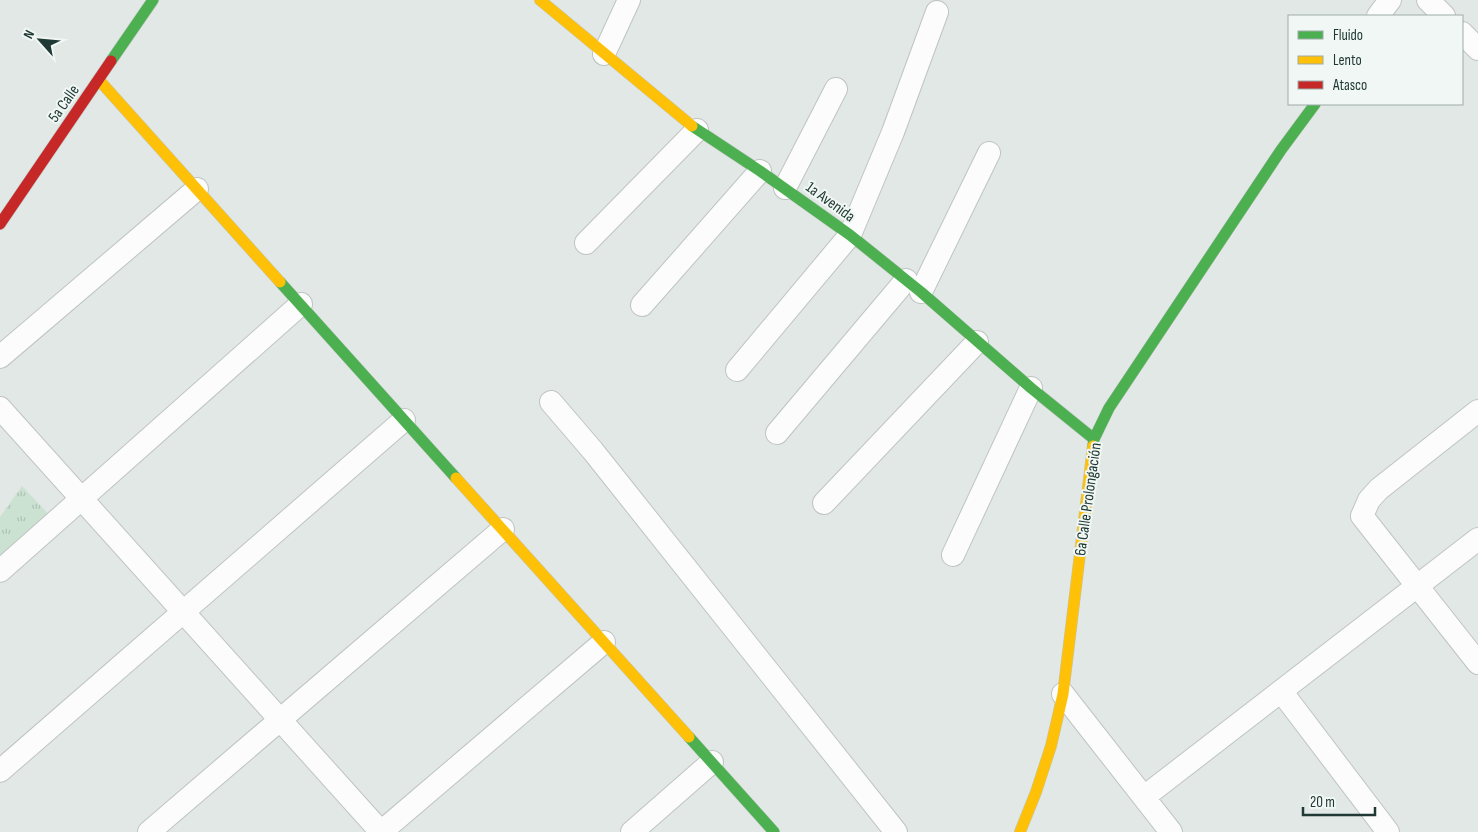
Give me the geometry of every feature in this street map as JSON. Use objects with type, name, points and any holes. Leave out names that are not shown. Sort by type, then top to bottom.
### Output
[{"type":"street","name":"5a Calle","points":[[0,224],[100,80],[152,0]]},
{"type":"street","name":"1a Avenida","points":[[540,0],[697,130],[760,171],[850,235],[914,286],[1030,388],[1094,439]]},
{"type":"street","points":[[604,54],[629,0]]},
{"type":"street","points":[[1379,15],[1390,0]]},
{"type":"street","points":[[1428,0],[1443,15]]},
{"type":"street","points":[[737,370],[850,235],[893,132],[937,12]]},
{"type":"street","points":[[1463,35],[1478,49]]},
{"type":"street","points":[[100,80],[774,832]]},
{"type":"street","points":[[784,188],[836,90]]},
{"type":"street","name":"6a Calle Prolongación","points":[[1020,832],[1051,746],[1063,694],[1094,439],[1113,403],[1275,159],[1314,105]]},
{"type":"street","points":[[586,242],[697,130]]},
{"type":"street","points":[[777,432],[914,286],[989,153]]},
{"type":"street","points":[[642,305],[760,171]]},
{"type":"street","points":[[0,356],[197,189]]},
{"type":"street","points":[[0,571],[301,304]]},
{"type":"street","points":[[824,502],[977,342]]},
{"type":"street","points":[[953,555],[1030,388]]},
{"type":"street","points":[[551,402],[593,451],[896,832]]},
{"type":"street","points":[[0,408],[381,832],[604,642]]},
{"type":"street","points":[[1478,412],[1379,490],[1369,500],[1362,516],[1478,664]]},
{"type":"street","points":[[0,771],[404,420]]},
{"type":"street","points":[[149,832],[503,529]]},
{"type":"street","points":[[1144,797],[1478,539]]},
{"type":"street","points":[[1281,692],[1388,832]]},
{"type":"street","points":[[1063,694],[1171,832]]},
{"type":"street","points":[[632,832],[712,762]]},
{"type":"green space","points":[[22,486],[57,523],[0,574],[0,517]]},
{"type":"traffic: fast","points":[[111,61],[153,0]]},
{"type":"traffic: fast","points":[[1093,446],[1094,439],[1109,408],[1281,150],[1314,105]]},
{"type":"traffic: fast","points":[[692,126],[760,171],[850,235],[921,292],[1031,388],[1094,439]]},
{"type":"traffic: fast","points":[[280,282],[456,478]]},
{"type":"traffic: fast","points":[[689,737],[774,832]]},
{"type":"traffic: slow","points":[[540,0],[692,126]]},
{"type":"traffic: slow","points":[[99,80],[280,282]]},
{"type":"traffic: slow","points":[[1020,832],[1051,746],[1063,694],[1093,446]]},
{"type":"traffic: slow","points":[[456,478],[689,737]]},
{"type":"traffic: jam","points":[[0,224],[111,61]]}]
